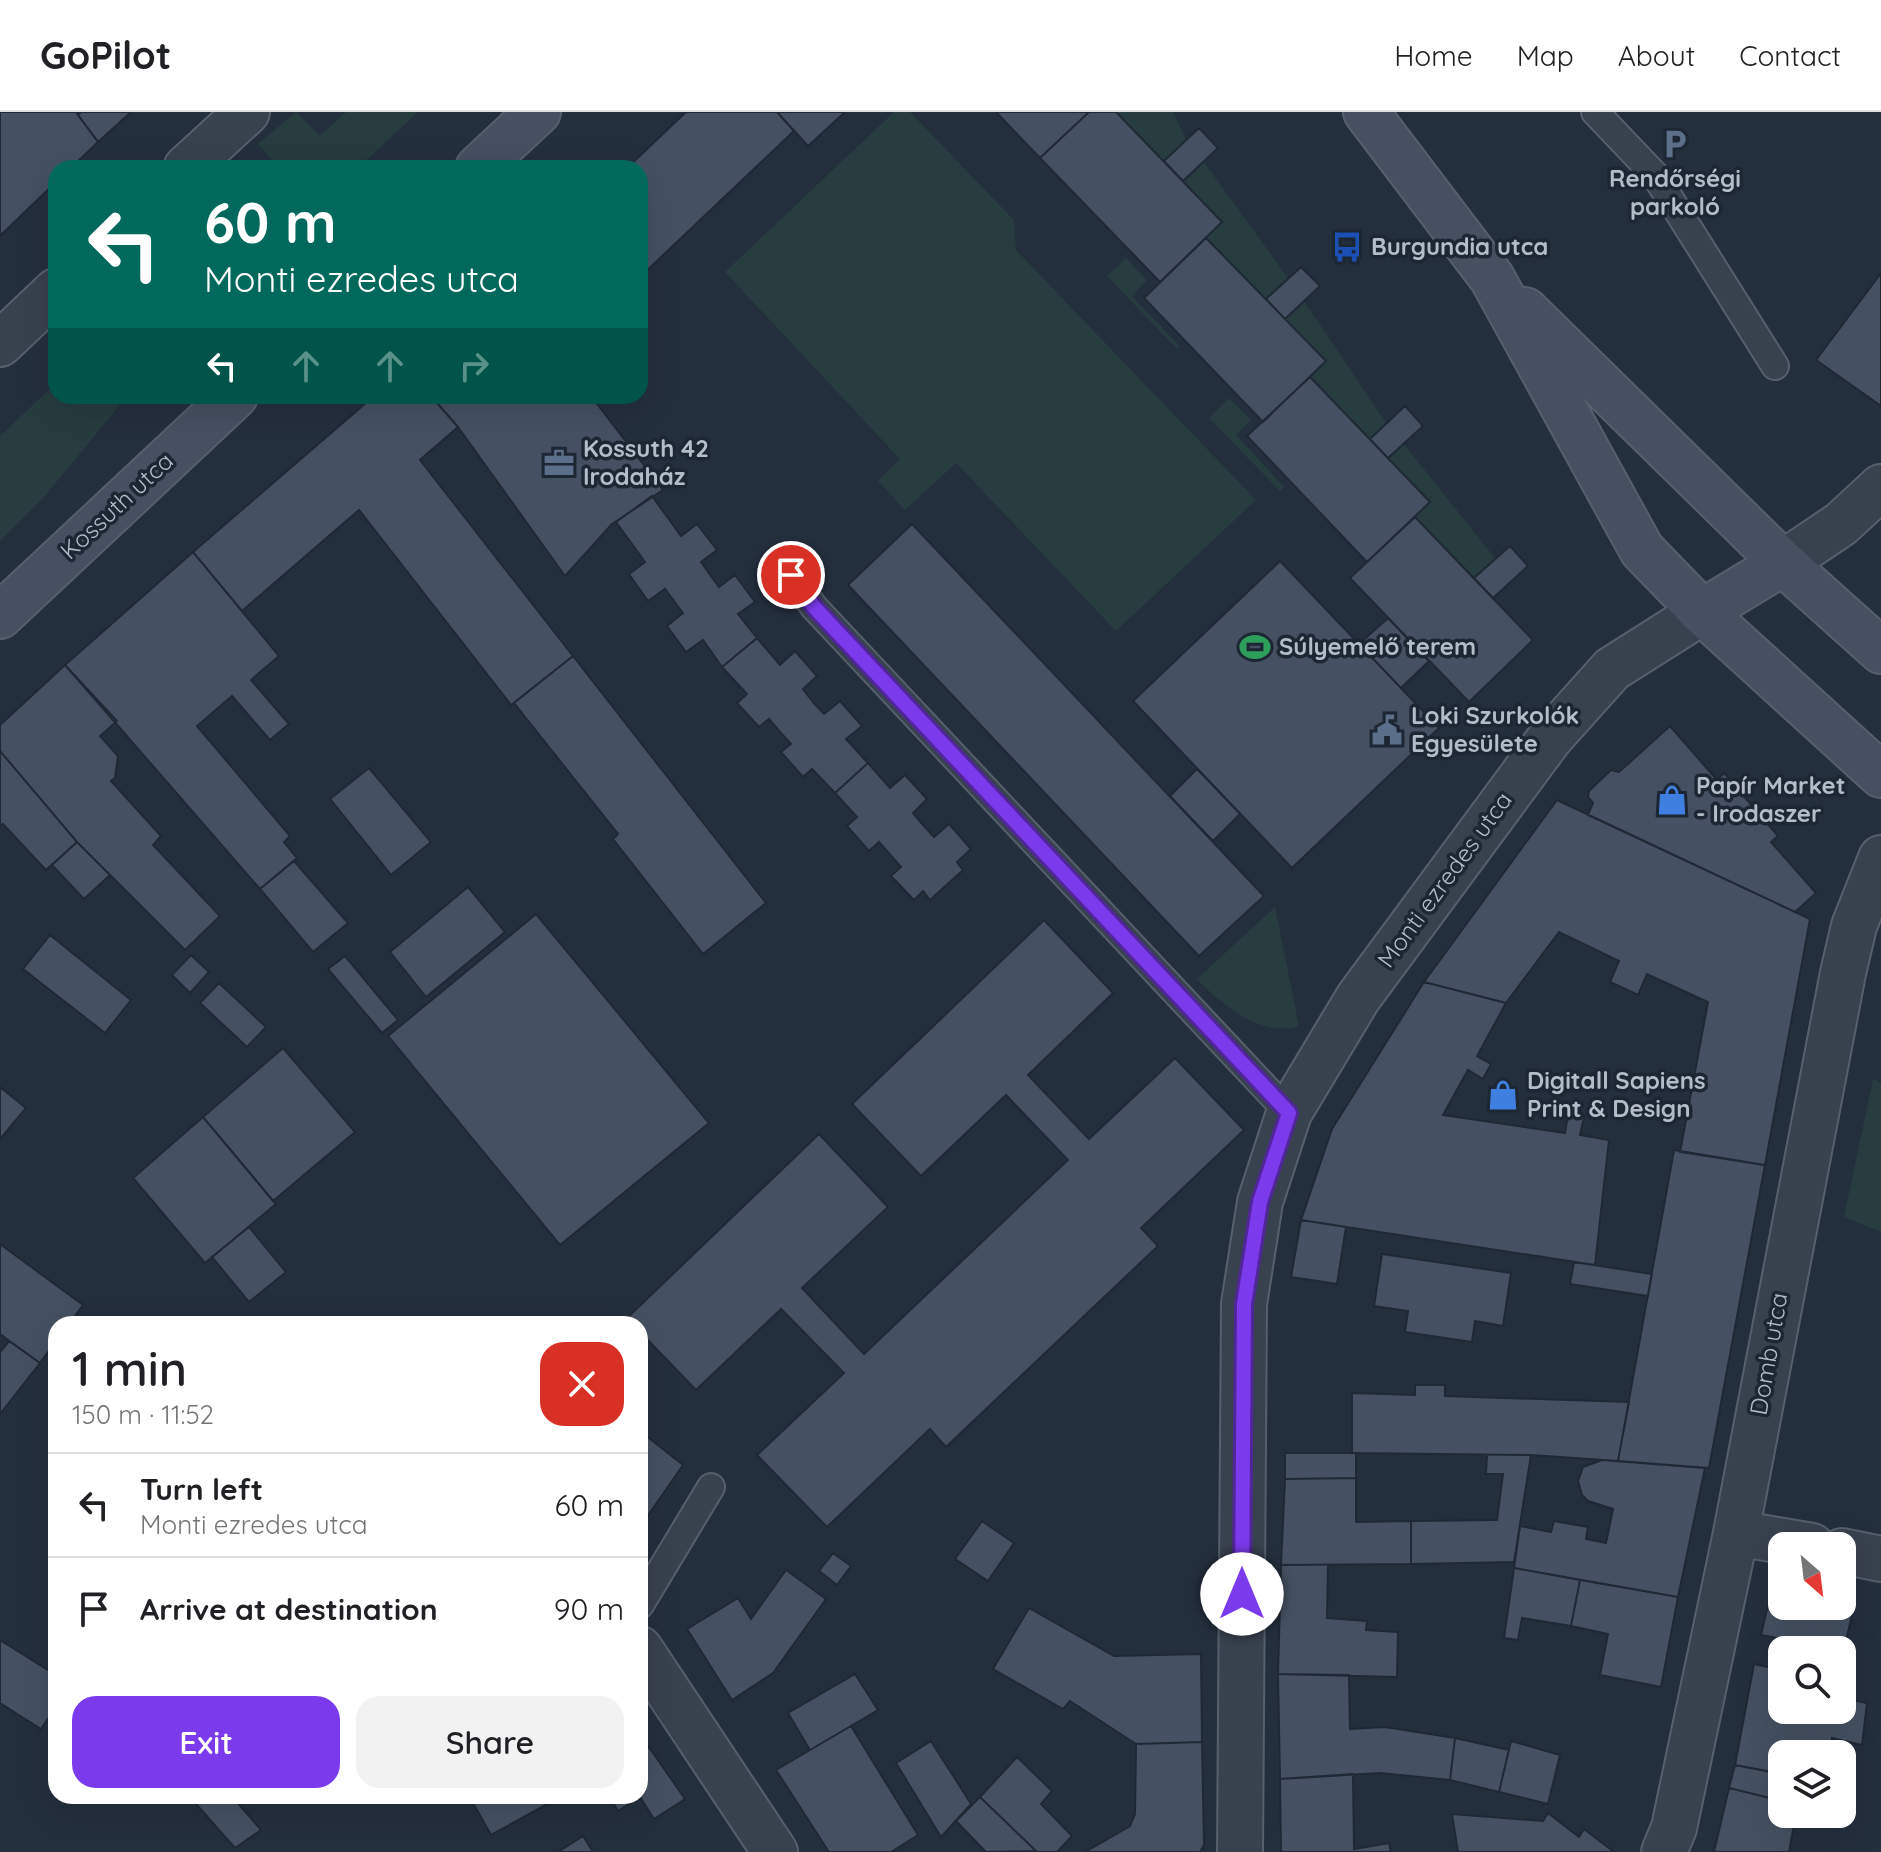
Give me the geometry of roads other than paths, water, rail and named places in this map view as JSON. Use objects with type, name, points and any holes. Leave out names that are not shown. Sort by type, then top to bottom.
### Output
[{"type":"street","points":[[195,160],[247,112]]},
{"type":"street","points":[[487,160],[538,112]]},
{"type":"street","points":[[1366,112],[1492,278],[1642,550],[1702,612],[1881,775]]},
{"type":"street","points":[[1492,278],[1783,563],[1881,651]]},
{"type":"street","points":[[0,344],[48,299]]},
{"type":"street","name":"Kossuth utca","points":[[0,616],[226,404]]},
{"type":"street","points":[[1702,612],[1841,524],[1881,487]]},
{"type":"street","name":"Monti ezredes utca","points":[[1240,1852],[1244,1304],[1260,1202],[1289,1113],[1358,998],[1550,738],[1620,663],[1702,612]]},
{"type":"street","name":"Domb utca","points":[[1664,1852],[1676,1820],[1736,1533],[1843,973],[1854,926],[1881,858]]},
{"type":"street","points":[[1736,1533],[1768,1538]]},
{"type":"street","points":[[1856,1554],[1881,1559]]},
{"type":"street","points":[[648,1661],[775,1852]]},
{"type":"lane","points":[[1595,112],[1655,175],[1775,366]]},
{"type":"lane","points":[[791,575],[814,607],[1289,1113]]},
{"type":"lane","points":[[648,1592],[711,1487]]},
{"type":"place","name":"Rendőrségi parkoló","points":[[1675,144]]},
{"type":"place","name":"Burgundia utca","points":[[1347,247]]},
{"type":"place","name":"Kossuth 42 Irodaház","points":[[559,463]]},
{"type":"place","name":"Súlyemelő terem","points":[[1255,647]]},
{"type":"place","name":"Loki Szurkolók Egyesülete","points":[[1387,730]]},
{"type":"place","name":"Papír Market - Irodaszer","points":[[1672,800]]},
{"type":"place","name":"Digitall Sapiens Print & Design","points":[[1503,1095]]}]
